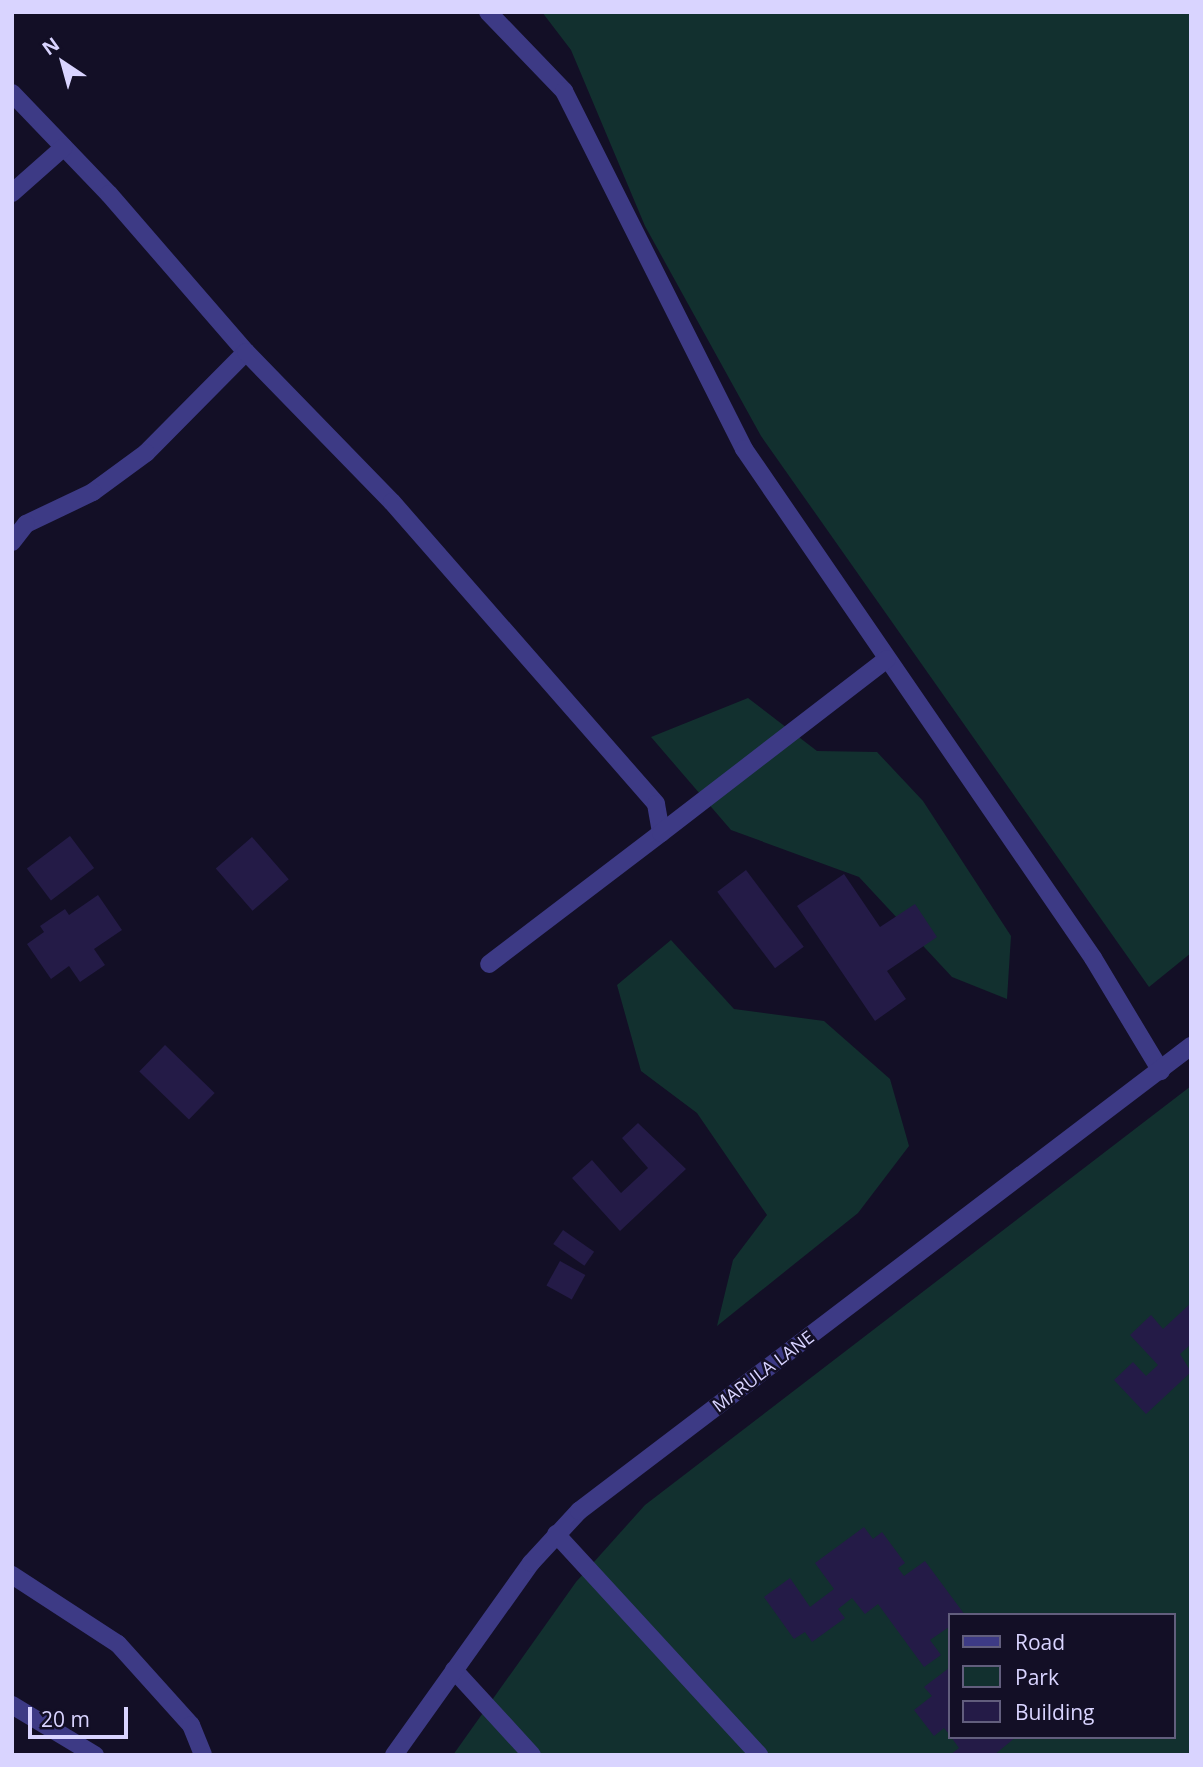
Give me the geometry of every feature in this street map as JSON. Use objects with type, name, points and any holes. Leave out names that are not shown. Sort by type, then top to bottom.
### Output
[{"type":"street","points":[[488,12],[564,91],[744,449],[1094,958],[1161,1071]]},
{"type":"street","points":[[12,93],[64,147],[246,352],[392,502],[656,804],[661,833]]},
{"type":"street","points":[[12,193],[64,147]]},
{"type":"street","points":[[12,542],[26,524],[93,492],[146,453],[246,352]]},
{"type":"street","points":[[489,964],[887,659]]},
{"type":"street","name":"MARULA LANE","points":[[394,1755],[556,1534],[612,1485],[1191,1046]]},
{"type":"street","points":[[556,1534],[759,1755]]},
{"type":"street","points":[[12,1575],[118,1644],[191,1726],[203,1755]]},
{"type":"street","points":[[454,1670],[532,1755]]},
{"type":"street","points":[[12,1705],[95,1755]]},
{"type":"green space","points":[[542,12],[1191,12],[1191,953],[1149,987],[761,436],[645,226],[571,50]]},
{"type":"green space","points":[[748,698],[817,751],[877,752],[923,801],[1011,936],[1007,999],[952,977],[859,877],[731,830],[651,737]]},
{"type":"green space","points":[[671,940],[734,1009],[824,1021],[890,1079],[909,1146],[858,1213],[717,1326],[733,1260],[767,1215],[697,1113],[641,1071],[617,985]]},
{"type":"green space","points":[[1191,1086],[1191,1755],[453,1755],[576,1582],[645,1505]]},
{"type":"building","points":[[70,836],[94,868],[51,900],[27,868]]},
{"type":"building","points":[[252,837],[289,879],[253,911],[216,868]]},
{"type":"building","points":[[746,870],[804,947],[775,968],[717,892]]},
{"type":"building","points":[[844,874],[880,927],[915,904],[937,937],[887,971],[906,999],[875,1021],[797,906]]},
{"type":"building","points":[[98,895],[122,930],[94,949],[105,965],[80,982],[69,966],[51,979],[27,944],[44,932],[40,926],[65,909],[69,915]]},
{"type":"building","points":[[165,1045],[215,1093],[189,1120],[139,1072]]},
{"type":"building","points":[[638,1123],[686,1169],[620,1231],[572,1178],[592,1160],[621,1193],[648,1168],[622,1138]]},
{"type":"building","points":[[563,1230],[594,1252],[584,1266],[553,1244]]},
{"type":"building","points":[[560,1261],[585,1275],[572,1300],[546,1285]]},
{"type":"building","points":[[1191,1303],[1191,1344],[1180,1354],[1191,1372],[1146,1414],[1114,1380],[1133,1362],[1146,1376],[1158,1365],[1130,1335],[1151,1315],[1163,1329]]},
{"type":"building","points":[[864,1527],[873,1539],[882,1532],[905,1563],[898,1568],[904,1576],[925,1561],[964,1613],[948,1613],[948,1628],[930,1640],[941,1655],[924,1667],[878,1604],[865,1614],[852,1598],[838,1609],[845,1618],[812,1642],[805,1632],[794,1639],[764,1597],[790,1578],[810,1607],[834,1589],[815,1563]]},
{"type":"building","points":[[948,1669],[948,1733],[944,1728],[934,1736],[914,1710],[932,1696],[924,1687]]},
{"type":"building","points":[[952,1739],[1014,1739],[994,1755],[950,1755],[959,1748]]}]
